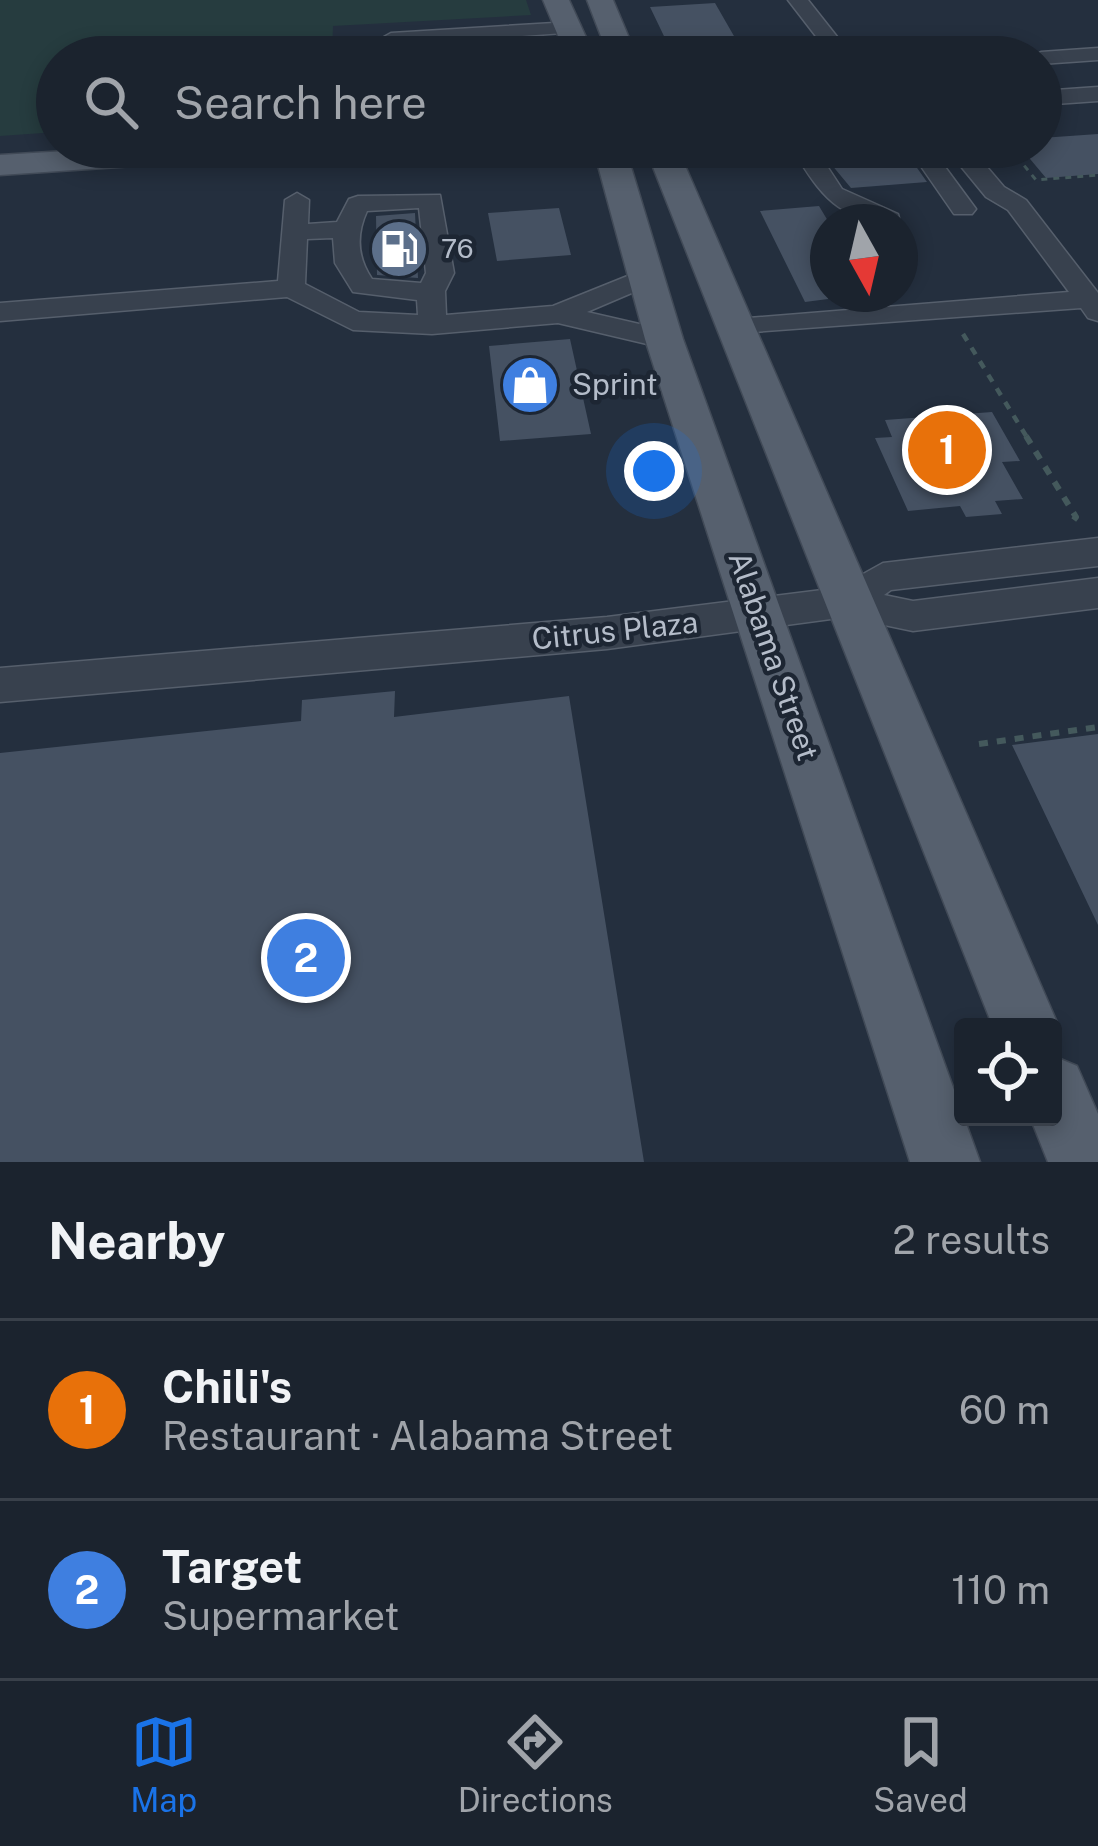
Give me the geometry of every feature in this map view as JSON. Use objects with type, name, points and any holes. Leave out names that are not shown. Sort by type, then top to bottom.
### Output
[{"type":"main road","points":[[556,0],[573,36]]},
{"type":"main road","points":[[600,0],[615,36]]},
{"type":"main road","points":[[0,165],[36,163]]},
{"type":"main road","name":"Alabama Street","points":[[615,168],[664,339],[945,1162]]},
{"type":"main road","points":[[670,168],[1022,1018]]},
{"type":"main road","points":[[1062,1112],[1083,1162]]},
{"type":"street","points":[[798,0],[826,36]]},
{"type":"street","points":[[1062,57],[1096,56]]},
{"type":"street","points":[[1062,97],[1098,94]]},
{"type":"street","points":[[816,168],[833,194],[856,204]]},
{"type":"street","points":[[934,168],[963,209]]},
{"type":"street","points":[[975,168],[995,192],[1017,205],[1093,305]]},
{"type":"street","points":[[1005,168],[1022,189],[1017,205]]},
{"type":"street","points":[[290,288],[297,200]]},
{"type":"street","points":[[431,291],[401,293],[363,286],[348,263],[346,229],[358,204],[431,200],[440,273],[431,291],[433,325]]},
{"type":"street","points":[[297,232],[346,229]]},
{"type":"street","points":[[0,311],[290,288],[353,321],[433,325],[558,314],[645,277]]},
{"type":"street","points":[[736,328],[1093,305]]},
{"type":"street","points":[[558,314],[664,339]]},
{"type":"street","name":"Citrus Plaza","points":[[846,602],[883,577],[1098,552]]},
{"type":"street","name":"Citrus Plaza","points":[[0,685],[454,648],[846,602],[914,616],[1098,593]]},
{"type":"path","points":[[1026,168],[1036,180],[1098,175]]},
{"type":"path","points":[[962,333],[1076,517],[1065,527]]},
{"type":"path","points":[[979,744],[1098,727]]},
{"type":"green space","points":[[0,0],[526,0],[531,15],[333,26],[333,36],[36,36],[36,133],[0,136]]},
{"type":"building","points":[[715,3],[734,36],[664,36],[650,7]]},
{"type":"building","points":[[1098,134],[1098,174],[1046,178],[1038,168],[1062,168],[1062,137]]},
{"type":"building","points":[[834,168],[917,168],[927,182],[851,188]]},
{"type":"building","points":[[810,207],[810,301],[805,302],[760,211]]},
{"type":"building","points":[[559,208],[571,255],[497,261],[488,213]]},
{"type":"building","points":[[415,213],[418,278],[377,275],[376,216]]},
{"type":"building","points":[[570,339],[591,434],[500,441],[489,346]]},
{"type":"building","points":[[992,412],[1020,461],[1002,462],[1023,499],[995,501],[1002,514],[966,517],[960,506],[908,511],[875,438],[892,437],[885,420]]},
{"type":"building","points":[[395,691],[394,717],[569,696],[644,1162],[0,1162],[0,753],[301,721],[302,700]]},
{"type":"building","points":[[1098,734],[1098,925],[1012,745]]},
{"type":"place","name":"76","points":[[399,249]]},
{"type":"place","name":"Sprint","points":[[530,385]]},
{"type":"place","name":"Chili's","points":[[947,450]]},
{"type":"place","name":"Target","points":[[306,958]]}]
